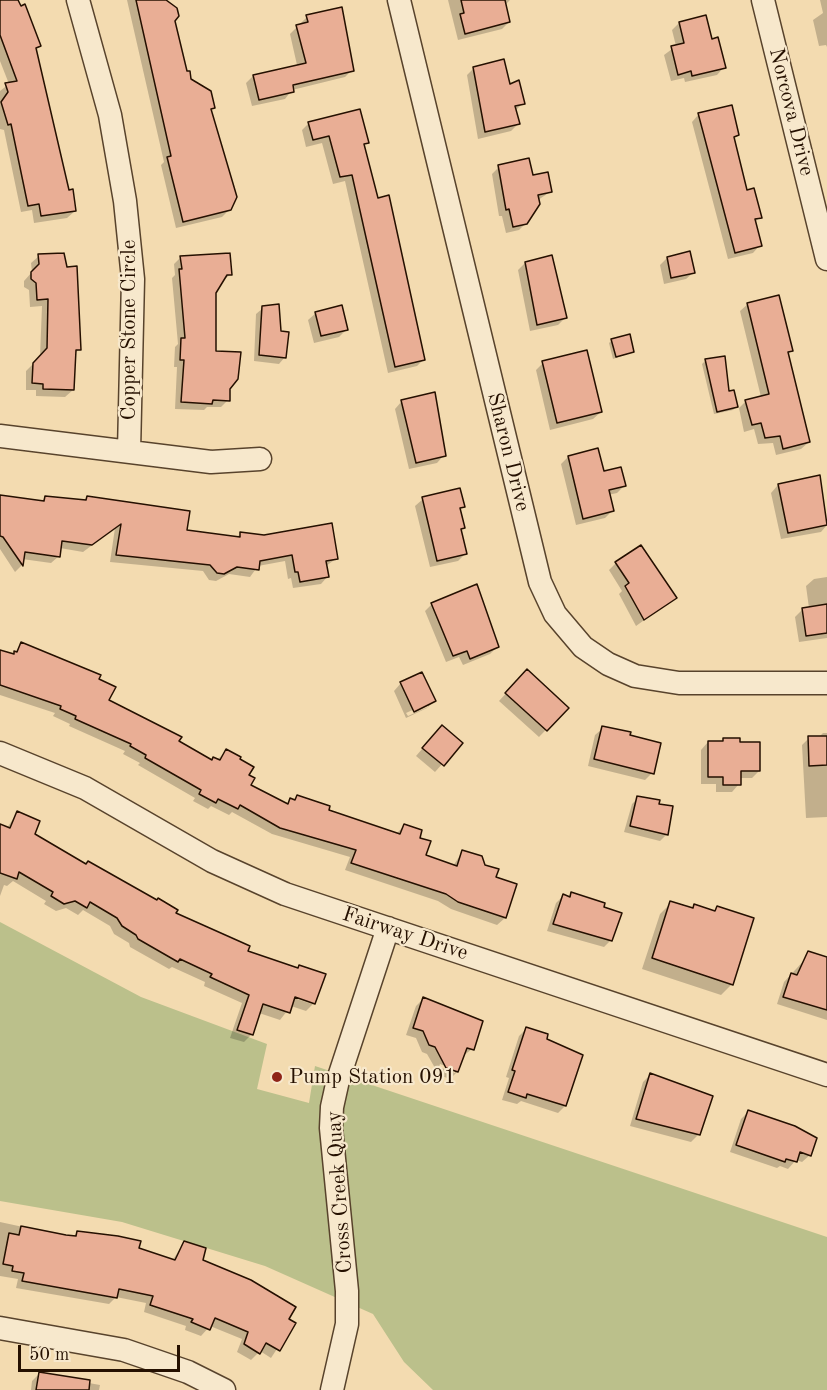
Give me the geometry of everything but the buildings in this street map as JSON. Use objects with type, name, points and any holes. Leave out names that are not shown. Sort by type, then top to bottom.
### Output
[{"type":"street","name":"Copper Stone Circle","points":[[78,0],[110,115],[125,201],[133,279],[129,451]]},
{"type":"street","name":"Sharon Drive","points":[[399,0],[540,582],[555,614],[583,646],[608,664],[635,676],[679,683],[827,683]]},
{"type":"street","name":"Norcova Drive","points":[[763,0],[827,259]]},
{"type":"street","name":"Copper Stone Circle","points":[[0,436],[211,462],[260,459]]},
{"type":"street","name":"Fairway Drive","points":[[0,753],[85,788],[212,861],[251,880],[827,1074]]},
{"type":"street","name":"Cross Creek Quay","points":[[332,1390],[342,1352],[347,1302],[331,1128],[332,1107],[338,1080],[388,928]]},
{"type":"street","points":[[0,1328],[124,1350],[188,1372],[224,1390]]},
{"type":"green space","points":[[0,922],[141,997],[267,1044],[257,1089],[309,1103],[315,1066],[827,1237],[827,1390],[433,1390],[404,1362],[373,1314],[265,1266],[122,1222],[0,1201]]},
{"type":"place","name":"Pump Station 091","points":[[277,1077]]}]
